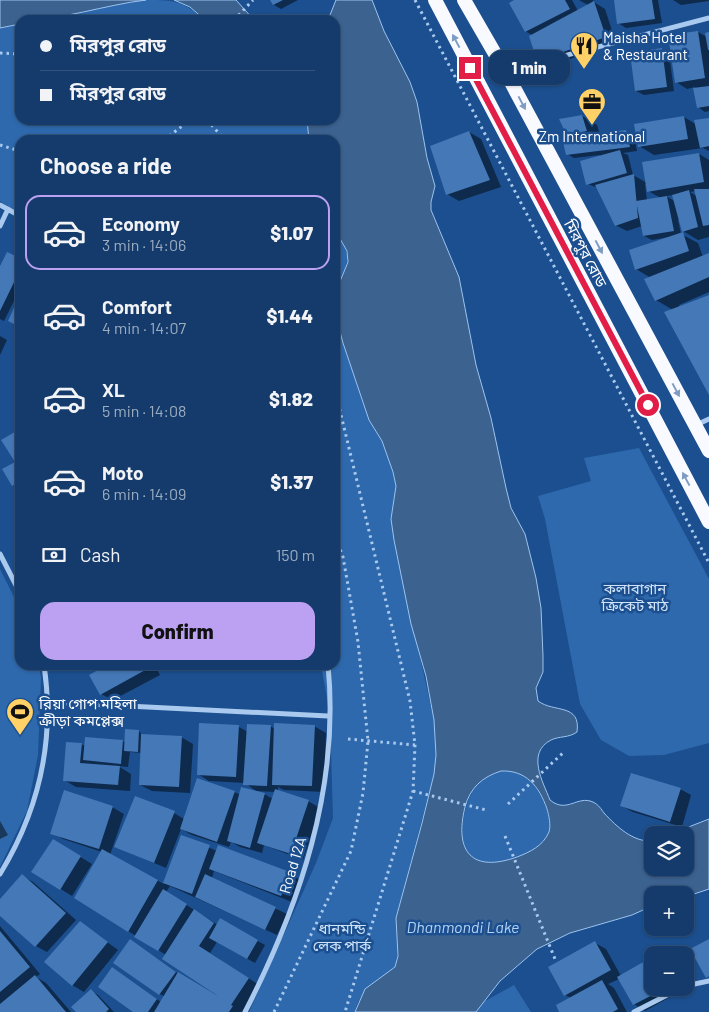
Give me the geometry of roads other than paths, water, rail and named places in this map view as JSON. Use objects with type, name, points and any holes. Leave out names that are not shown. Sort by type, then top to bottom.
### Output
[{"type":"highway","name":"মিরপুর রোড","points":[[435,0],[709,522]]},
{"type":"highway","name":"মিরপুর রোড","points":[[464,0],[505,71],[709,451]]},
{"type":"street","points":[[505,71],[709,18]]},
{"type":"street","points":[[0,205],[15,213]]},
{"type":"street","points":[[0,226],[8,209]]},
{"type":"street","points":[[695,426],[709,419]]},
{"type":"street","points":[[0,554],[15,583]]},
{"type":"street","points":[[0,874],[12,854],[31,811],[39,786],[47,730],[48,702],[45,670]]},
{"type":"street","name":"Road 12A","points":[[245,1012],[284,931],[301,882],[324,788],[328,716],[328,670]]},
{"type":"street","points":[[48,702],[328,716]]},
{"type":"street","points":[[694,984],[709,981]]},
{"type":"street","points":[[634,1012],[665,996]]},
{"type":"water","points":[[0,0],[146,0],[68,15],[15,15],[15,25],[0,28]]},
{"type":"water","points":[[174,0],[236,0],[250,15],[199,15],[190,7]]},
{"type":"water","name":"Dhanmondi Lake","points":[[336,0],[372,0],[384,31],[410,82],[417,102],[427,158],[435,186],[431,210],[459,277],[476,365],[491,418],[511,508],[525,534],[536,578],[541,608],[543,656],[543,672],[536,688],[538,701],[544,705],[571,713],[577,723],[577,732],[551,740],[539,752],[538,768],[550,800],[562,805],[587,800],[593,802],[626,833],[644,841],[644,876],[694,876],[694,826],[691,826],[709,819],[709,889],[694,894],[694,886],[644,886],[644,910],[632,915],[570,933],[537,949],[500,981],[476,1012],[355,1012],[365,989],[395,967],[398,956],[396,918],[422,823],[434,774],[436,755],[434,720],[426,676],[411,624],[394,540],[391,519],[396,486],[393,472],[382,441],[369,420],[340,332],[340,281],[348,262],[347,251],[340,239],[340,135],[308,135],[308,125],[340,125],[340,15],[330,15]],"holes":[[[501,771],[518,773],[536,787],[544,801],[550,823],[549,832],[540,845],[517,857],[501,861],[488,862],[478,860],[470,855],[465,847],[462,836],[465,807],[470,794],[488,776]]]},
{"type":"place","name":"Maisha Hotel & Restaurant","points":[[584,70]]},
{"type":"place","name":"Zm International","points":[[592,126]]},
{"type":"place","name":"রিয়া গোপ মহিলা ক্রীড়া কমপ্লেক্স","points":[[20,736]]},
{"type":"park label","name":"কলাবাগান ক্রিকেট মাঠ","points":[[635,596]]},
{"type":"park label","name":"ধানমন্ডি লেক পার্ক","points":[[342,936]]}]
